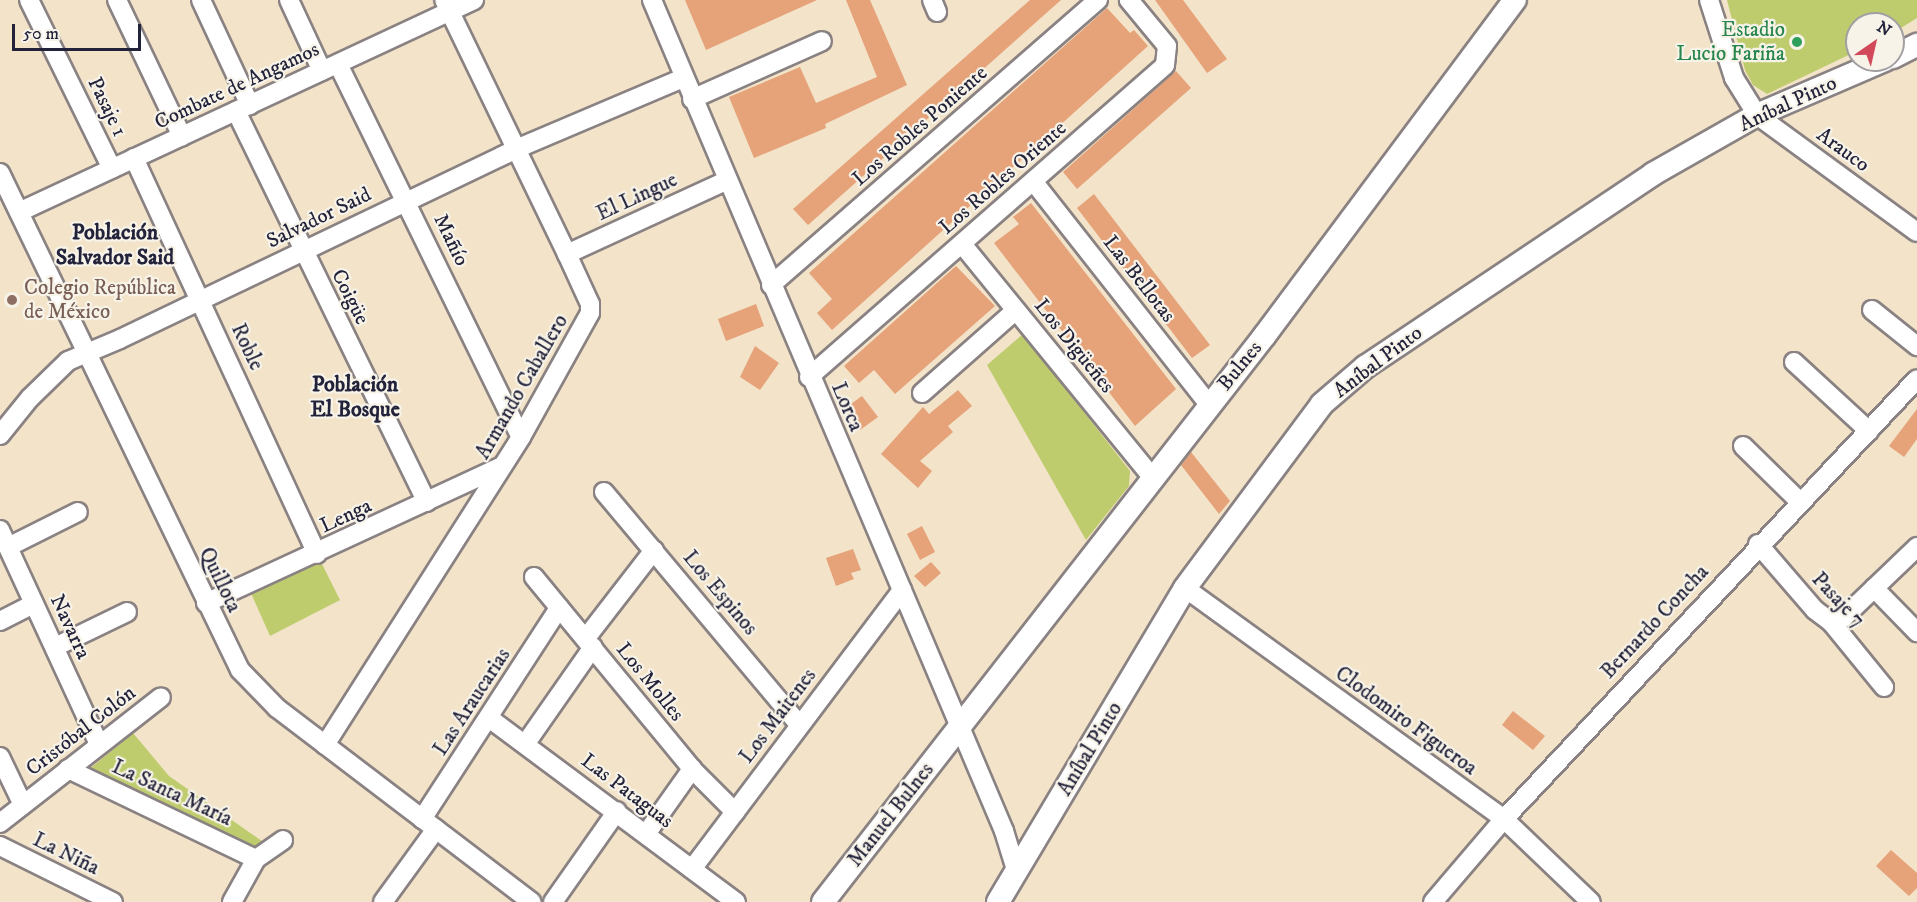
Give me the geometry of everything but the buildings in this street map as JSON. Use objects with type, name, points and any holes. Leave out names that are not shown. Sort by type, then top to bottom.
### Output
[{"type":"street","name":"Pasaje 1","points":[[29,0],[112,169]]},
{"type":"street","points":[[117,0],[182,136]]},
{"type":"street","name":"Coigüe","points":[[201,0],[302,252],[427,502]]},
{"type":"street","name":"Mañío","points":[[289,0],[407,200],[521,436]]},
{"type":"street","name":"Combate de Angamos","points":[[19,212],[330,67],[447,6],[474,0]]},
{"type":"street","name":"Lorca","points":[[652,0],[726,181],[1004,831],[1017,873]]},
{"type":"street","name":"Los Robles Poniente","points":[[771,285],[1098,0]]},
{"type":"street","name":"Los Robles Oriente","points":[[809,376],[962,244],[1167,61],[1169,51],[1163,40],[1129,0]]},
{"type":"street","name":"Bulnes","points":[[959,728],[1209,405],[1515,0]]},
{"type":"street","name":"Arauco","points":[[1709,0],[1734,78],[1757,115],[1917,232]]},
{"type":"street","name":"Armando Caballero","points":[[325,745],[504,465],[590,313],[590,304],[567,254],[447,6]]},
{"type":"street","points":[[692,99],[822,40]]},
{"type":"street","name":"Aníbal Pinto","points":[[998,902],[1185,588],[1322,404],[1365,367],[1653,174],[1757,115],[1858,72]]},
{"type":"street","name":"Salvador Said","points":[[0,435],[57,369],[87,351],[201,301],[516,149],[683,78]]},
{"type":"street","name":"Roble","points":[[134,158],[317,554]]},
{"type":"street","name":"Quillota","points":[[0,173],[240,670],[257,691],[527,901]]},
{"type":"street","name":"El Lingue","points":[[567,254],[726,181]]},
{"type":"street","name":"Las Bellotas","points":[[1033,181],[1209,405]]},
{"type":"street","name":"Los Digüeñes","points":[[962,244],[1152,477]]},
{"type":"street","points":[[922,393],[1016,310]]},
{"type":"street","points":[[1872,310],[1917,346]]},
{"type":"street","points":[[1794,362],[1869,431]]},
{"type":"street","name":"Bernardo Concha","points":[[1433,902],[1504,819],[1758,544],[1801,503],[1917,378]]},
{"type":"street","points":[[1743,446],[1801,503]]},
{"type":"street","name":"Lenga","points":[[206,603],[317,554],[504,465]]},
{"type":"street","name":"Los Espinos","points":[[604,492],[799,724]]},
{"type":"street","points":[[8,547],[78,512]]},
{"type":"street","name":"Navarra","points":[[0,530],[99,744]]},
{"type":"street","name":"Pasaje 7","points":[[1758,544],[1815,610],[1831,622],[1884,687]]},
{"type":"street","points":[[1831,622],[1843,618],[1917,547]]},
{"type":"street","points":[[526,743],[589,643],[654,550]]},
{"type":"street","name":"Los Molles","points":[[534,577],[692,769],[735,812]]},
{"type":"street","name":"Clodomiro Figueroa","points":[[1185,588],[1504,819],[1591,902]]},
{"type":"street","name":"Pasaje 7","points":[[1874,588],[1917,632]]},
{"type":"street","name":"Los Maitenes","points":[[692,869],[902,590]]},
{"type":"street","points":[[0,621],[34,604]]},
{"type":"street","name":"Las Araucarias","points":[[383,902],[489,718],[559,608]]},
{"type":"street","points":[[55,647],[127,612]]},
{"type":"street","name":"Cristóbal Colón","points":[[0,823],[161,697]]},
{"type":"street","name":"Las Pataguas","points":[[489,718],[526,743],[736,902]]},
{"type":"street","name":"Manuel Bulnes","points":[[823,902],[959,728]]},
{"type":"street","points":[[0,757],[23,805]]},
{"type":"street","name":"La Santa María","points":[[68,769],[256,859]]},
{"type":"street","points":[[646,834],[692,769]]},
{"type":"street","points":[[553,902],[617,811]]},
{"type":"street","points":[[1004,831],[1021,839],[1037,838]]},
{"type":"street","points":[[232,902],[256,859],[283,840]]},
{"type":"street","name":"La Niña","points":[[0,846],[113,902]]},
{"type":"green space","name":"Estadio Lucio Fariña","points":[[1727,0],[1917,0],[1917,18],[1905,26],[1905,12],[1845,12],[1845,57],[1767,94],[1753,85],[1745,70]]},
{"type":"green space","points":[[1023,334],[1130,471],[1129,486],[1086,540],[987,365]]},
{"type":"green space","points":[[317,554],[340,600],[270,636],[250,591]]},
{"type":"green space","points":[[133,733],[169,776],[266,844],[258,853],[87,771]]},
{"type":"place","name":"Estadio Lucio Fariña","points":[[1797,42]]},
{"type":"place","name":"Colegio República de México","points":[[12,300]]},
{"type":"district","name":"Población Salvador Said","points":[[115,244]]},
{"type":"district","name":"Población El Bosque","points":[[355,396]]}]
